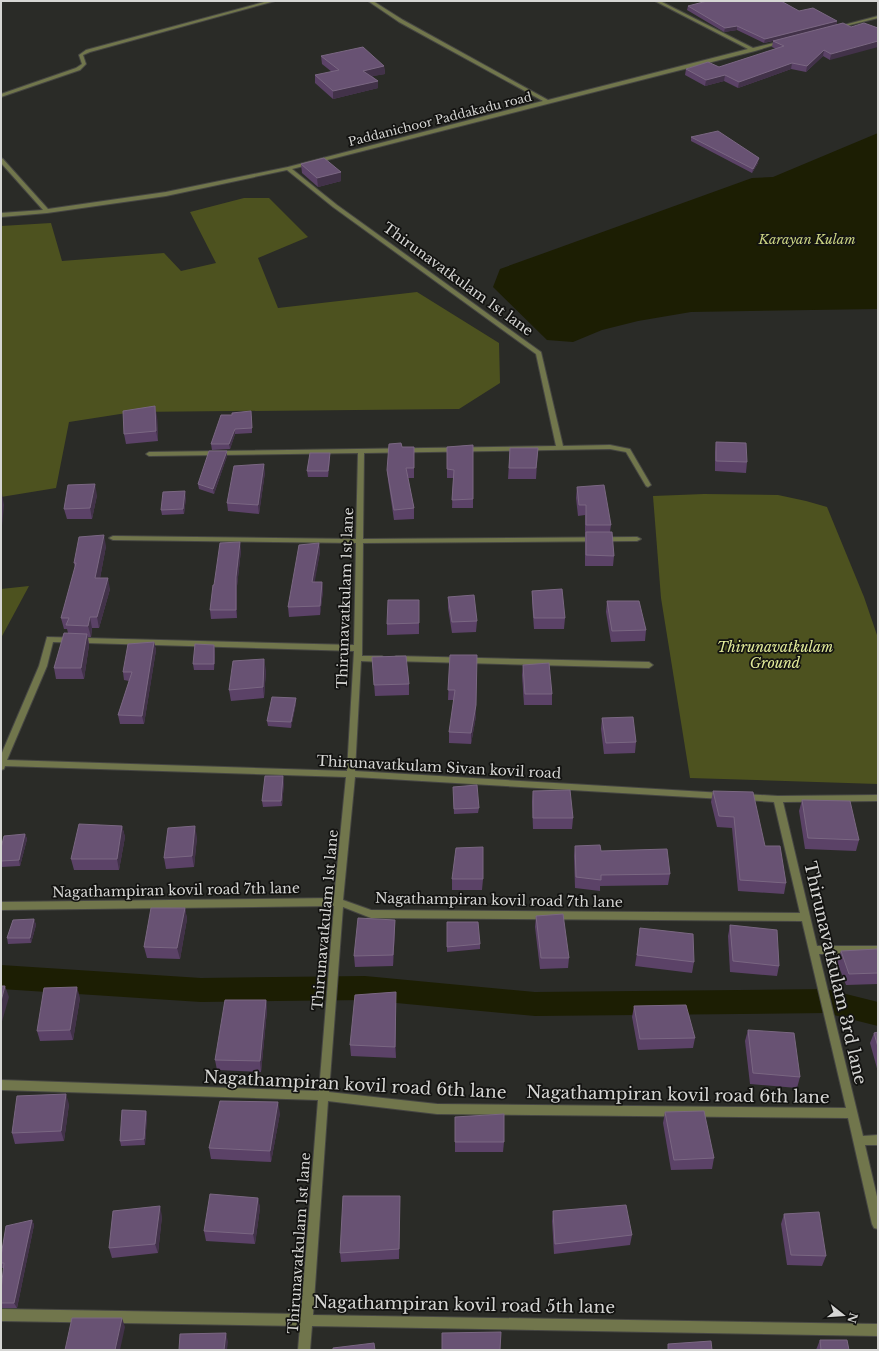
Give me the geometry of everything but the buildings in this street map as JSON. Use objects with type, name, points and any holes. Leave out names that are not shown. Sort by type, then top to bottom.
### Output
[{"type":"street","points":[[1,96],[78,69],[84,64],[81,55],[88,51],[273,1]]},
{"type":"street","points":[[370,1],[401,21],[548,102]]},
{"type":"street","points":[[657,1],[753,50]]},
{"type":"street","points":[[834,28],[878,17]]},
{"type":"street","name":"Paddanichoor Paddakadu road","points":[[1,215],[47,211],[166,194],[288,168],[790,40]]},
{"type":"street","points":[[1,160],[47,211]]},
{"type":"street","name":"Thirunavatkulam 1st lane","points":[[288,168],[335,206],[538,353],[560,448]]},
{"type":"street","points":[[149,454],[610,447],[628,450],[648,485]]},
{"type":"street","name":"Thirunavatkulam 1st lane","points":[[304,1350],[338,902],[351,774],[358,648],[361,451]]},
{"type":"street","points":[[113,538],[360,541],[637,539]]},
{"type":"street","points":[[1,765],[43,666],[50,640],[358,648]]},
{"type":"street","points":[[357,658],[649,665]]},
{"type":"street","name":"Thirunavatkulam Sivan kovil road","points":[[1,765],[351,774],[778,799],[878,798]]},
{"type":"street","name":"Thirunavatkulam 3rd lane","points":[[778,799],[878,1224]]},
{"type":"street","name":"Nagathampiran kovil road 7th lane","points":[[1,906],[338,902],[371,914],[806,917]]},
{"type":"street","points":[[814,950],[878,950]]},
{"type":"street","name":"Nagathampiran kovil road 6th lane","points":[[1,1085],[324,1096],[437,1109],[852,1113]]},
{"type":"street","points":[[858,1141],[878,1140]]},
{"type":"street","name":"Nagathampiran kovil road 5th lane","points":[[1,1315],[878,1330]]},
{"type":"green space","points":[[244,198],[269,198],[308,237],[258,258],[278,308],[417,292],[499,343],[500,383],[459,409],[133,412],[69,422],[56,488],[1,497],[1,226],[51,223],[62,261],[164,253],[181,271],[216,263],[190,212]]},
{"type":"green space","name":"Thirunavatkulam Ground","points":[[704,494],[778,495],[827,507],[864,597],[878,638],[878,784],[690,778],[661,598],[653,496]]},
{"type":"green space","points":[[29,586],[1,638],[1,589]]},
{"type":"water","name":"Karayan Kulam","points":[[878,133],[878,309],[691,312],[638,321],[602,330],[573,342],[547,340],[493,287],[500,269],[752,178],[773,177]]},
{"type":"waterway","points":[[1,977],[201,990],[365,988],[535,1004],[826,1001],[878,1014]]}]
